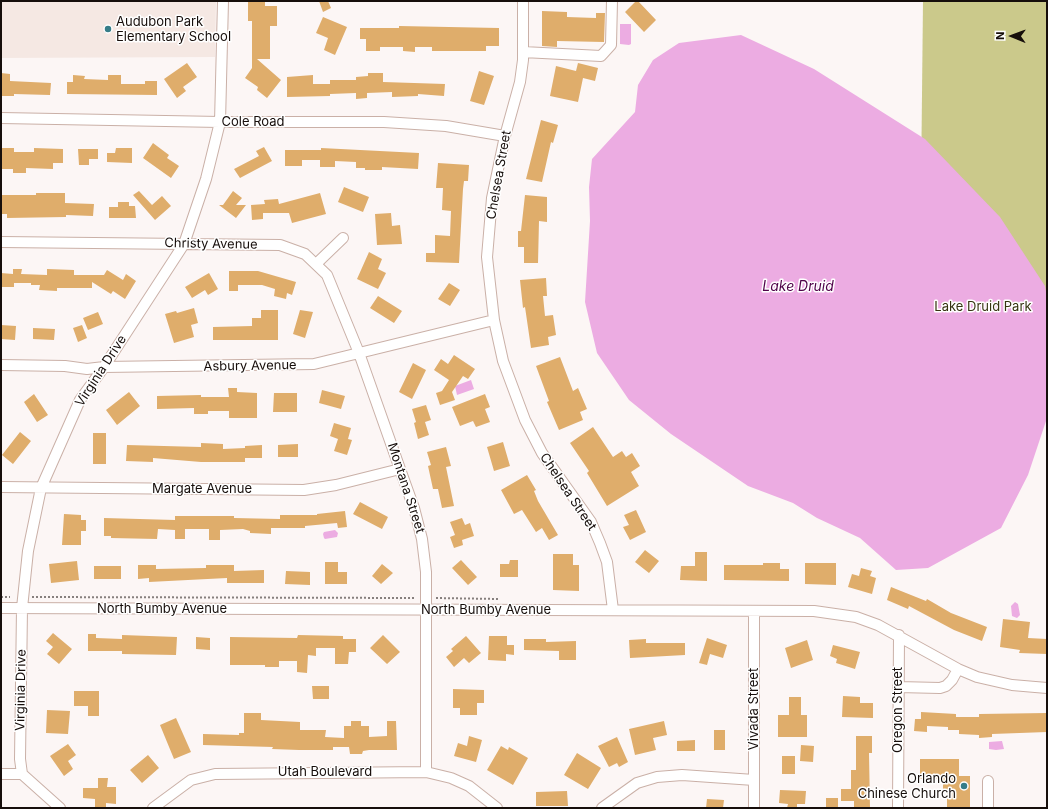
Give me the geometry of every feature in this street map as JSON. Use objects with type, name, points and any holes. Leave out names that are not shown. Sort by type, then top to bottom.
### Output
[{"type":"street","name":"Virginia Drive","points":[[22,774],[20,759],[22,608],[28,551],[41,488],[80,400],[104,367],[184,244],[206,179],[220,122],[223,1]]},
{"type":"street","name":"Chelsea Street","points":[[523,1],[523,52],[520,82],[505,136],[492,198],[487,257],[494,320],[503,361],[525,420],[542,453],[591,522],[600,543],[607,562],[613,610]]},
{"type":"street","points":[[523,52],[601,56],[611,46],[612,1]]},
{"type":"street","name":"Cole Road","points":[[1,118],[220,122],[384,122],[446,126],[505,136]]},
{"type":"street","points":[[316,264],[343,238]]},
{"type":"street","name":"Christy Avenue","points":[[1,242],[280,245],[305,254],[327,275],[359,353]]},
{"type":"street","name":"Asbury Avenue","points":[[1,365],[65,366],[87,369],[104,367],[296,366],[314,364],[494,320]]},
{"type":"street","name":"Montana Street","points":[[359,353],[414,508],[422,539],[426,572],[426,772]]},
{"type":"street","name":"Margate Avenue","points":[[1,487],[304,490],[336,485],[400,469]]},
{"type":"street","name":"North Bumby Avenue","points":[[1,608],[814,611],[837,613],[878,625],[958,669],[992,681],[1012,685],[1047,688]]},
{"type":"street","name":"Vivada Street","points":[[754,611],[754,808]]},
{"type":"street","name":"Oregon Street","points":[[898,808],[899,636]]},
{"type":"street","points":[[898,687],[940,688],[946,686],[952,680],[958,669]]},
{"type":"street","name":"Utah Boulevard","points":[[153,808],[191,780],[215,774],[426,772],[451,778],[470,786],[497,808]]},
{"type":"street","points":[[1,774],[22,774],[60,808]]},
{"type":"street","points":[[602,808],[637,783],[657,777],[682,775],[754,780]]},
{"type":"street","points":[[988,781],[988,808]]},
{"type":"path","points":[[1,597],[13,597]]},
{"type":"path","points":[[31,597],[417,598]]},
{"type":"shaded area","name":"Audubon Park Elementary School","points":[[1,1],[216,1],[215,57],[1,58]]},
{"type":"green space","name":"Lake Druid Park","points":[[923,1],[1047,1],[1047,374],[919,373]]},
{"type":"water","points":[[620,24],[631,24],[631,44],[629,45],[620,44]]},
{"type":"water","name":"Lake Druid","points":[[741,35],[814,69],[925,139],[1000,217],[1045,286],[1047,297],[1047,418],[1028,475],[1001,528],[928,568],[896,570],[860,538],[817,518],[793,503],[748,486],[671,434],[629,400],[597,353],[585,302],[590,221],[589,187],[592,159],[635,112],[638,85],[653,60],[679,43]]},
{"type":"water","points":[[471,380],[474,389],[457,395],[455,386]]},
{"type":"water","points":[[335,530],[338,533],[337,537],[324,538],[324,532]]},
{"type":"water","points":[[1015,602],[1018,604],[1020,615],[1017,618],[1012,616],[1011,606]]},
{"type":"water","points":[[1002,741],[1004,749],[989,749],[989,742]]},
{"type":"building","points":[[248,1],[265,1],[265,6],[277,6],[277,26],[270,26],[270,59],[257,59],[281,80],[267,98],[257,90],[258,87],[245,78],[252,68],[252,21],[248,21]]},
{"type":"building","points":[[319,1],[328,1],[331,8],[323,12]]},
{"type":"building","points":[[636,1],[638,1],[656,20],[644,32],[625,12]]},
{"type":"building","points":[[542,11],[567,12],[567,17],[596,18],[596,13],[605,13],[604,42],[557,41],[557,47],[542,46]]},
{"type":"building","points":[[323,17],[347,27],[335,55],[324,50],[328,38],[316,33]]},
{"type":"building","points":[[399,26],[499,28],[499,46],[486,46],[486,51],[432,51],[432,47],[415,47],[415,52],[403,51],[403,47],[380,47],[380,51],[366,51],[366,39],[360,39],[360,28],[399,28]]},
{"type":"building","points":[[187,63],[197,77],[183,87],[186,91],[177,98],[164,79]]},
{"type":"building","points":[[578,63],[598,68],[595,81],[583,78],[578,102],[550,96],[556,66],[576,71]]},
{"type":"building","points":[[479,71],[494,76],[484,105],[470,101]]},
{"type":"building","points":[[1,73],[10,74],[10,81],[51,83],[50,95],[14,94],[14,96],[1,96]]},
{"type":"building","points":[[368,73],[383,73],[383,82],[445,84],[444,96],[418,94],[418,96],[392,97],[392,92],[367,93],[367,98],[356,99],[356,93],[330,94],[330,96],[287,97],[287,77],[313,75],[313,84],[330,84],[330,80],[356,80],[356,77],[368,76]]},
{"type":"building","points":[[73,75],[85,76],[84,79],[108,80],[108,75],[121,75],[121,84],[145,84],[145,81],[157,81],[157,95],[67,94],[67,82],[73,82]]},
{"type":"building","points":[[541,120],[558,125],[553,143],[551,142],[542,182],[526,179]]},
{"type":"building","points":[[153,143],[169,155],[167,158],[179,166],[171,178],[143,158]]},
{"type":"building","points":[[264,147],[272,161],[240,178],[234,169],[259,156],[256,151]]},
{"type":"building","points":[[1,148],[14,148],[14,152],[34,152],[34,148],[63,149],[63,163],[53,163],[53,169],[26,168],[26,173],[13,173],[13,169],[1,169]]},
{"type":"building","points":[[116,148],[132,148],[132,163],[107,162],[107,153],[115,153]]},
{"type":"building","points":[[321,148],[419,153],[418,169],[382,167],[382,170],[365,170],[365,168],[356,168],[356,162],[335,161],[335,167],[320,167],[320,160],[302,160],[302,166],[285,166],[285,150],[321,150]]},
{"type":"building","points":[[78,149],[98,149],[98,159],[89,159],[89,165],[79,165]]},
{"type":"building","points":[[438,163],[469,165],[468,181],[464,181],[463,189],[459,263],[426,262],[426,253],[435,253],[435,235],[450,236],[451,211],[442,210],[443,188],[436,188]]},
{"type":"building","points":[[344,187],[369,197],[363,212],[338,202]]},
{"type":"building","points":[[139,191],[152,205],[162,196],[171,206],[155,220],[133,195]]},
{"type":"building","points":[[233,191],[242,198],[236,205],[246,205],[236,218],[219,205],[223,205]]},
{"type":"building","points":[[36,193],[65,193],[65,203],[94,204],[93,216],[66,215],[66,217],[7,218],[7,214],[1,214],[1,195],[36,195]]},
{"type":"building","points":[[320,193],[326,214],[292,223],[289,213],[263,213],[263,219],[252,220],[251,205],[265,204],[264,200],[278,199],[279,204]]},
{"type":"building","points":[[525,195],[547,197],[547,222],[539,221],[538,263],[524,263],[524,247],[518,247],[518,231],[521,231]]},
{"type":"building","points":[[118,202],[129,202],[129,206],[135,206],[136,218],[109,218],[109,207],[118,207]]},
{"type":"building","points":[[391,213],[392,226],[400,225],[402,244],[377,245],[375,214]]},
{"type":"building","points":[[369,252],[382,259],[378,269],[386,273],[378,289],[357,279]]},
{"type":"building","points":[[13,269],[22,269],[21,274],[47,275],[47,269],[74,270],[74,275],[104,275],[107,270],[123,280],[126,274],[136,281],[125,299],[113,291],[111,294],[92,282],[92,288],[57,288],[57,291],[39,290],[40,285],[31,285],[31,283],[14,283],[14,287],[1,287],[1,273],[13,274]]},
{"type":"building","points":[[229,271],[258,271],[296,282],[292,295],[287,293],[286,299],[274,296],[275,289],[262,285],[238,285],[238,291],[229,291]]},
{"type":"building","points":[[209,273],[218,289],[208,295],[205,290],[192,298],[185,287]]},
{"type":"building","points":[[546,278],[547,296],[543,296],[545,316],[553,315],[556,335],[548,337],[549,345],[531,348],[525,307],[523,308],[520,280]]},
{"type":"building","points":[[449,283],[460,290],[450,306],[438,299]]},
{"type":"building","points":[[378,296],[402,311],[394,323],[370,308]]},
{"type":"building","points":[[194,308],[198,323],[191,325],[194,337],[174,343],[165,314],[176,311],[177,313]]},
{"type":"building","points":[[261,310],[278,310],[278,340],[213,340],[213,327],[252,326],[252,318],[261,318]]},
{"type":"building","points":[[300,310],[313,312],[305,338],[293,334]]},
{"type":"building","points":[[98,312],[103,324],[88,330],[83,318]]},
{"type":"building","points":[[1,325],[16,326],[15,340],[1,339]]},
{"type":"building","points":[[82,325],[87,338],[78,342],[73,328]]},
{"type":"building","points":[[33,328],[55,329],[54,340],[33,339]]},
{"type":"building","points":[[454,355],[475,369],[468,379],[463,376],[452,392],[455,400],[440,405],[436,393],[442,391],[449,380],[434,370],[441,359],[448,364]]},
{"type":"building","points":[[560,357],[573,391],[578,388],[587,409],[580,412],[583,420],[559,430],[547,402],[549,401],[536,366]]},
{"type":"building","points":[[413,363],[426,370],[412,399],[399,392]]},
{"type":"building","points":[[228,388],[237,388],[237,392],[257,393],[257,418],[229,418],[229,411],[208,411],[208,414],[194,414],[194,408],[157,409],[157,396],[201,395],[201,397],[229,397]]},
{"type":"building","points":[[322,390],[345,396],[341,409],[319,403]]},
{"type":"building","points":[[129,392],[140,406],[117,425],[106,410]]},
{"type":"building","points":[[274,393],[297,393],[297,412],[273,412]]},
{"type":"building","points":[[34,394],[48,415],[37,422],[24,402]]},
{"type":"building","points":[[485,394],[490,407],[485,409],[490,422],[476,427],[473,421],[460,426],[452,407]]},
{"type":"building","points":[[426,405],[431,420],[425,422],[429,435],[418,439],[414,423],[416,422],[412,409]]},
{"type":"building","points":[[334,423],[351,428],[348,439],[352,440],[347,455],[334,451],[338,439],[330,436]]},
{"type":"building","points":[[593,427],[613,457],[622,451],[626,457],[632,453],[640,466],[631,472],[639,486],[607,506],[587,473],[589,471],[570,443]]},
{"type":"building","points":[[20,432],[31,441],[13,464],[2,455]]},
{"type":"building","points":[[93,433],[106,433],[106,464],[93,464]]},
{"type":"building","points":[[503,442],[510,466],[494,471],[487,447]]},
{"type":"building","points":[[201,443],[223,444],[223,449],[245,448],[245,446],[262,445],[262,458],[245,458],[245,462],[201,462],[153,458],[153,462],[126,461],[127,445],[201,447]]},
{"type":"building","points":[[298,444],[298,457],[278,457],[278,445]]},
{"type":"building","points":[[446,447],[451,466],[446,467],[454,506],[442,508],[438,489],[433,489],[428,466],[431,465],[427,452]]},
{"type":"building","points":[[527,475],[536,490],[534,491],[538,501],[558,535],[549,540],[542,528],[536,532],[522,510],[514,514],[501,490]]},
{"type":"building","points":[[360,502],[388,517],[382,529],[353,514]]},
{"type":"building","points":[[636,510],[646,532],[630,540],[623,527],[629,525],[624,515]]},
{"type":"building","points":[[345,511],[347,527],[338,528],[337,523],[305,526],[305,528],[271,528],[271,534],[250,533],[250,531],[243,529],[220,530],[220,540],[209,540],[209,529],[185,529],[185,539],[175,539],[175,530],[158,529],[157,539],[111,538],[111,536],[104,536],[104,518],[175,520],[175,516],[234,516],[234,518],[280,519],[280,515],[317,515]]},
{"type":"building","points":[[64,514],[81,515],[81,520],[86,520],[86,531],[81,531],[81,545],[62,545]]},
{"type":"building","points":[[462,518],[465,525],[470,523],[474,536],[462,540],[463,545],[454,548],[450,537],[455,535],[450,522]]},
{"type":"building","points":[[645,550],[659,561],[649,573],[635,562]]},
{"type":"building","points":[[695,552],[707,552],[707,581],[680,580],[681,566],[695,566]]},
{"type":"building","points":[[553,554],[573,554],[573,565],[579,565],[579,591],[553,590]]},
{"type":"building","points":[[461,560],[477,577],[468,585],[452,568]]},
{"type":"building","points":[[510,560],[518,560],[518,577],[500,577],[500,564],[509,564]]},
{"type":"building","points":[[77,561],[79,580],[51,583],[49,564]]},
{"type":"building","points":[[325,562],[338,562],[338,572],[347,572],[347,584],[325,584]]},
{"type":"building","points":[[763,563],[780,563],[780,569],[789,569],[789,581],[724,580],[724,565],[763,565]]},
{"type":"building","points":[[805,563],[836,563],[836,585],[805,584]]},
{"type":"building","points":[[382,564],[393,573],[381,584],[372,576]]},
{"type":"building","points":[[138,565],[156,565],[156,569],[206,568],[206,565],[234,565],[234,571],[264,570],[264,583],[227,583],[227,578],[149,582],[149,578],[138,579]]},
{"type":"building","points":[[94,566],[121,566],[121,579],[94,579]]},
{"type":"building","points":[[861,568],[872,571],[870,576],[876,578],[872,594],[848,587],[852,574],[859,576]]},
{"type":"building","points":[[286,571],[310,572],[310,585],[285,584]]},
{"type":"building","points":[[891,587],[926,601],[927,599],[951,613],[987,627],[982,641],[954,630],[909,606],[908,609],[887,600]]},
{"type":"building","points":[[1003,619],[1030,622],[1028,638],[1047,639],[1047,654],[1019,653],[1020,650],[1000,647]]},
{"type":"building","points":[[53,633],[72,649],[59,664],[47,654],[53,647],[46,641]]},
{"type":"building","points":[[88,634],[96,634],[96,638],[122,639],[122,635],[177,637],[176,655],[122,654],[122,651],[88,651]]},
{"type":"building","points":[[298,635],[343,636],[343,639],[356,639],[356,652],[349,652],[348,664],[335,664],[335,648],[316,648],[316,656],[308,655],[307,673],[297,672],[297,661],[279,661],[279,667],[265,667],[265,665],[230,665],[230,637],[297,638]]},
{"type":"building","points":[[383,635],[400,652],[387,664],[370,648]]},
{"type":"building","points":[[466,636],[481,653],[469,663],[464,658],[454,667],[446,657],[453,651],[451,649]]},
{"type":"building","points":[[489,636],[507,636],[507,645],[514,645],[514,655],[506,654],[506,661],[488,660]]},
{"type":"building","points":[[196,637],[210,638],[210,650],[196,649]]},
{"type":"building","points":[[707,638],[727,645],[723,658],[710,654],[707,665],[699,663]]},
{"type":"building","points":[[524,639],[546,639],[546,642],[576,641],[576,660],[559,660],[559,651],[524,650]]},
{"type":"building","points":[[646,639],[646,643],[685,643],[685,655],[630,658],[629,640]]},
{"type":"building","points":[[807,640],[813,660],[791,668],[785,648]]},
{"type":"building","points":[[833,645],[860,652],[855,669],[836,663],[837,659],[830,656]]},
{"type":"building","points":[[312,686],[329,686],[329,699],[313,699]]},
{"type":"building","points":[[453,689],[484,690],[484,703],[477,703],[477,715],[460,715],[460,708],[453,708]]},
{"type":"building","points":[[74,691],[99,691],[99,716],[88,716],[88,706],[74,706]]},
{"type":"building","points":[[843,696],[860,697],[860,703],[873,703],[873,718],[842,717]]},
{"type":"building","points":[[789,697],[801,697],[801,715],[807,715],[807,737],[778,737],[778,715],[789,715]]},
{"type":"building","points":[[47,710],[70,711],[68,734],[46,733]]},
{"type":"building","points":[[921,712],[956,714],[956,717],[979,717],[979,714],[1047,713],[1047,732],[992,734],[992,737],[979,738],[979,735],[959,734],[959,730],[948,730],[948,727],[927,726],[927,732],[914,731],[915,719],[921,719]]},
{"type":"building","points":[[244,713],[261,713],[261,720],[300,722],[300,730],[326,730],[325,737],[344,738],[344,726],[351,726],[351,721],[361,721],[361,726],[369,726],[369,737],[387,736],[387,721],[396,721],[397,750],[369,750],[363,751],[362,754],[350,754],[349,747],[333,747],[333,750],[299,750],[272,749],[273,747],[203,745],[203,734],[239,735],[239,733],[244,733]]},
{"type":"building","points":[[176,718],[191,752],[174,759],[160,725]]},
{"type":"building","points":[[664,721],[667,735],[653,738],[656,750],[635,755],[629,729]]},
{"type":"building","points":[[714,730],[725,730],[725,750],[714,750]]},
{"type":"building","points":[[469,736],[482,740],[476,762],[454,756],[458,743],[467,746]]},
{"type":"building","points":[[856,736],[872,736],[872,753],[869,753],[870,808],[854,808],[854,801],[841,801],[841,789],[851,789],[851,770],[856,770]]},
{"type":"building","points":[[617,737],[628,762],[619,767],[617,763],[609,767],[598,746]]},
{"type":"building","points":[[695,740],[695,751],[677,751],[677,741]]},
{"type":"building","points":[[68,744],[76,755],[68,761],[73,769],[64,776],[50,756]]},
{"type":"building","points":[[801,745],[814,746],[813,762],[800,761]]},
{"type":"building","points":[[501,746],[508,750],[509,747],[528,758],[513,785],[487,770]]},
{"type":"building","points":[[577,753],[601,768],[588,789],[564,775]]},
{"type":"building","points":[[148,755],[159,768],[142,783],[130,770]]},
{"type":"building","points":[[782,756],[795,756],[795,774],[782,774]]},
{"type":"building","points":[[920,759],[959,759],[959,776],[970,776],[970,808],[947,808],[947,790],[943,790],[943,779],[920,779]]},
{"type":"building","points":[[98,778],[108,778],[107,787],[116,787],[116,804],[106,803],[106,807],[95,807],[95,799],[83,798],[83,788],[98,788]]},
{"type":"building","points":[[780,790],[806,791],[805,804],[797,804],[797,808],[787,808],[788,804],[779,803]]},
{"type":"building","points":[[567,791],[568,806],[536,806],[536,792]]},
{"type":"building","points":[[826,798],[838,798],[838,808],[826,808]]},
{"type":"building","points":[[707,799],[724,800],[723,808],[706,808]]},
{"type":"place","name":"Audubon Park Elementary School","points":[[108,29]]},
{"type":"place","name":"Orlando Chinese Church","points":[[964,786]]}]
